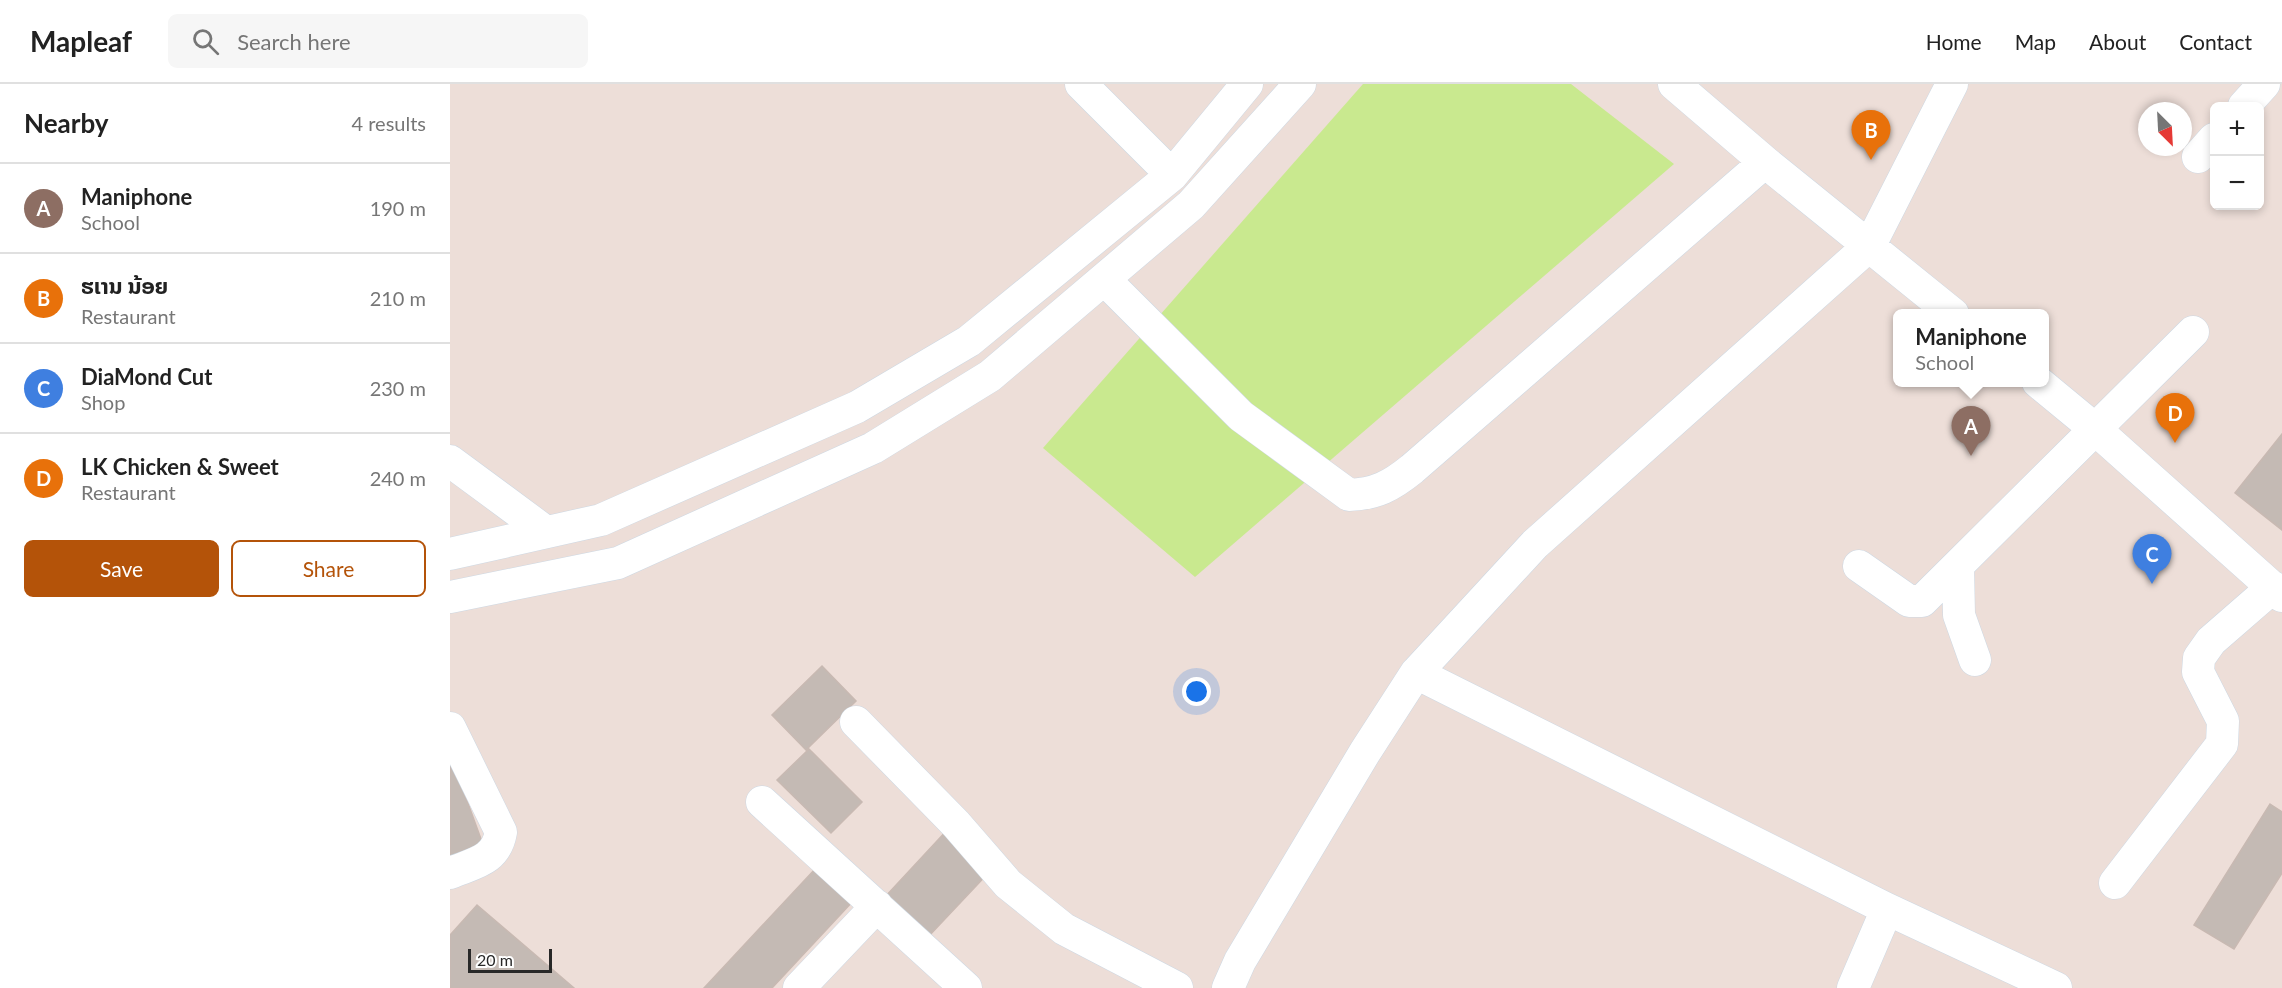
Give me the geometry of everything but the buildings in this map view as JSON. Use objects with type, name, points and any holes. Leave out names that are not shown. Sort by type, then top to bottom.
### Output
[{"type":"street","points":[[1081,84],[1172,175]]},
{"type":"street","points":[[450,554],[601,519],[857,408],[969,341],[1172,175],[1247,84]]},
{"type":"street","points":[[450,597],[618,563],[873,448],[990,376],[1191,205],[1300,84]]},
{"type":"street","points":[[1674,84],[1765,162],[1947,309]]},
{"type":"street","points":[[1228,988],[1246,951],[1416,673],[1534,544],[1870,246],[1952,84]]},
{"type":"street","points":[[2248,102],[2264,84]]},
{"type":"street","points":[[1104,279],[1241,416],[1349,495],[1371,495],[1391,487],[1765,162]]},
{"type":"street","points":[[1859,566],[1909,601],[1922,601],[2193,332]]},
{"type":"street","points":[[2044,387],[2096,429],[2277,592],[2211,641],[2199,658],[2198,672],[2223,721],[2222,744],[2115,883]]},
{"type":"street","points":[[450,461],[546,532]]},
{"type":"street","points":[[1958,567],[1959,615],[1975,660]]},
{"type":"street","points":[[1416,673],[1887,909],[2056,988]]},
{"type":"street","points":[[856,722],[956,824],[1017,891],[1064,929],[1177,988]]},
{"type":"street","points":[[450,728],[501,832],[498,845],[491,855],[450,873]]},
{"type":"street","points":[[762,802],[966,988]]},
{"type":"street","points":[[799,988],[877,906]]},
{"type":"street","points":[[1853,988],[1887,909]]},
{"type":"green space","points":[[1363,84],[1571,84],[1674,164],[1195,577],[1043,448]]},
{"type":"place","name":"ຮເານ ນ້ອຍ","points":[[1871,160]]},
{"type":"place","name":"LK Chicken & Sweet","points":[[2175,443]]},
{"type":"place","name":"Maniphone","points":[[1971,456]]},
{"type":"place","name":"DiaMond Cut","points":[[2152,584]]}]
